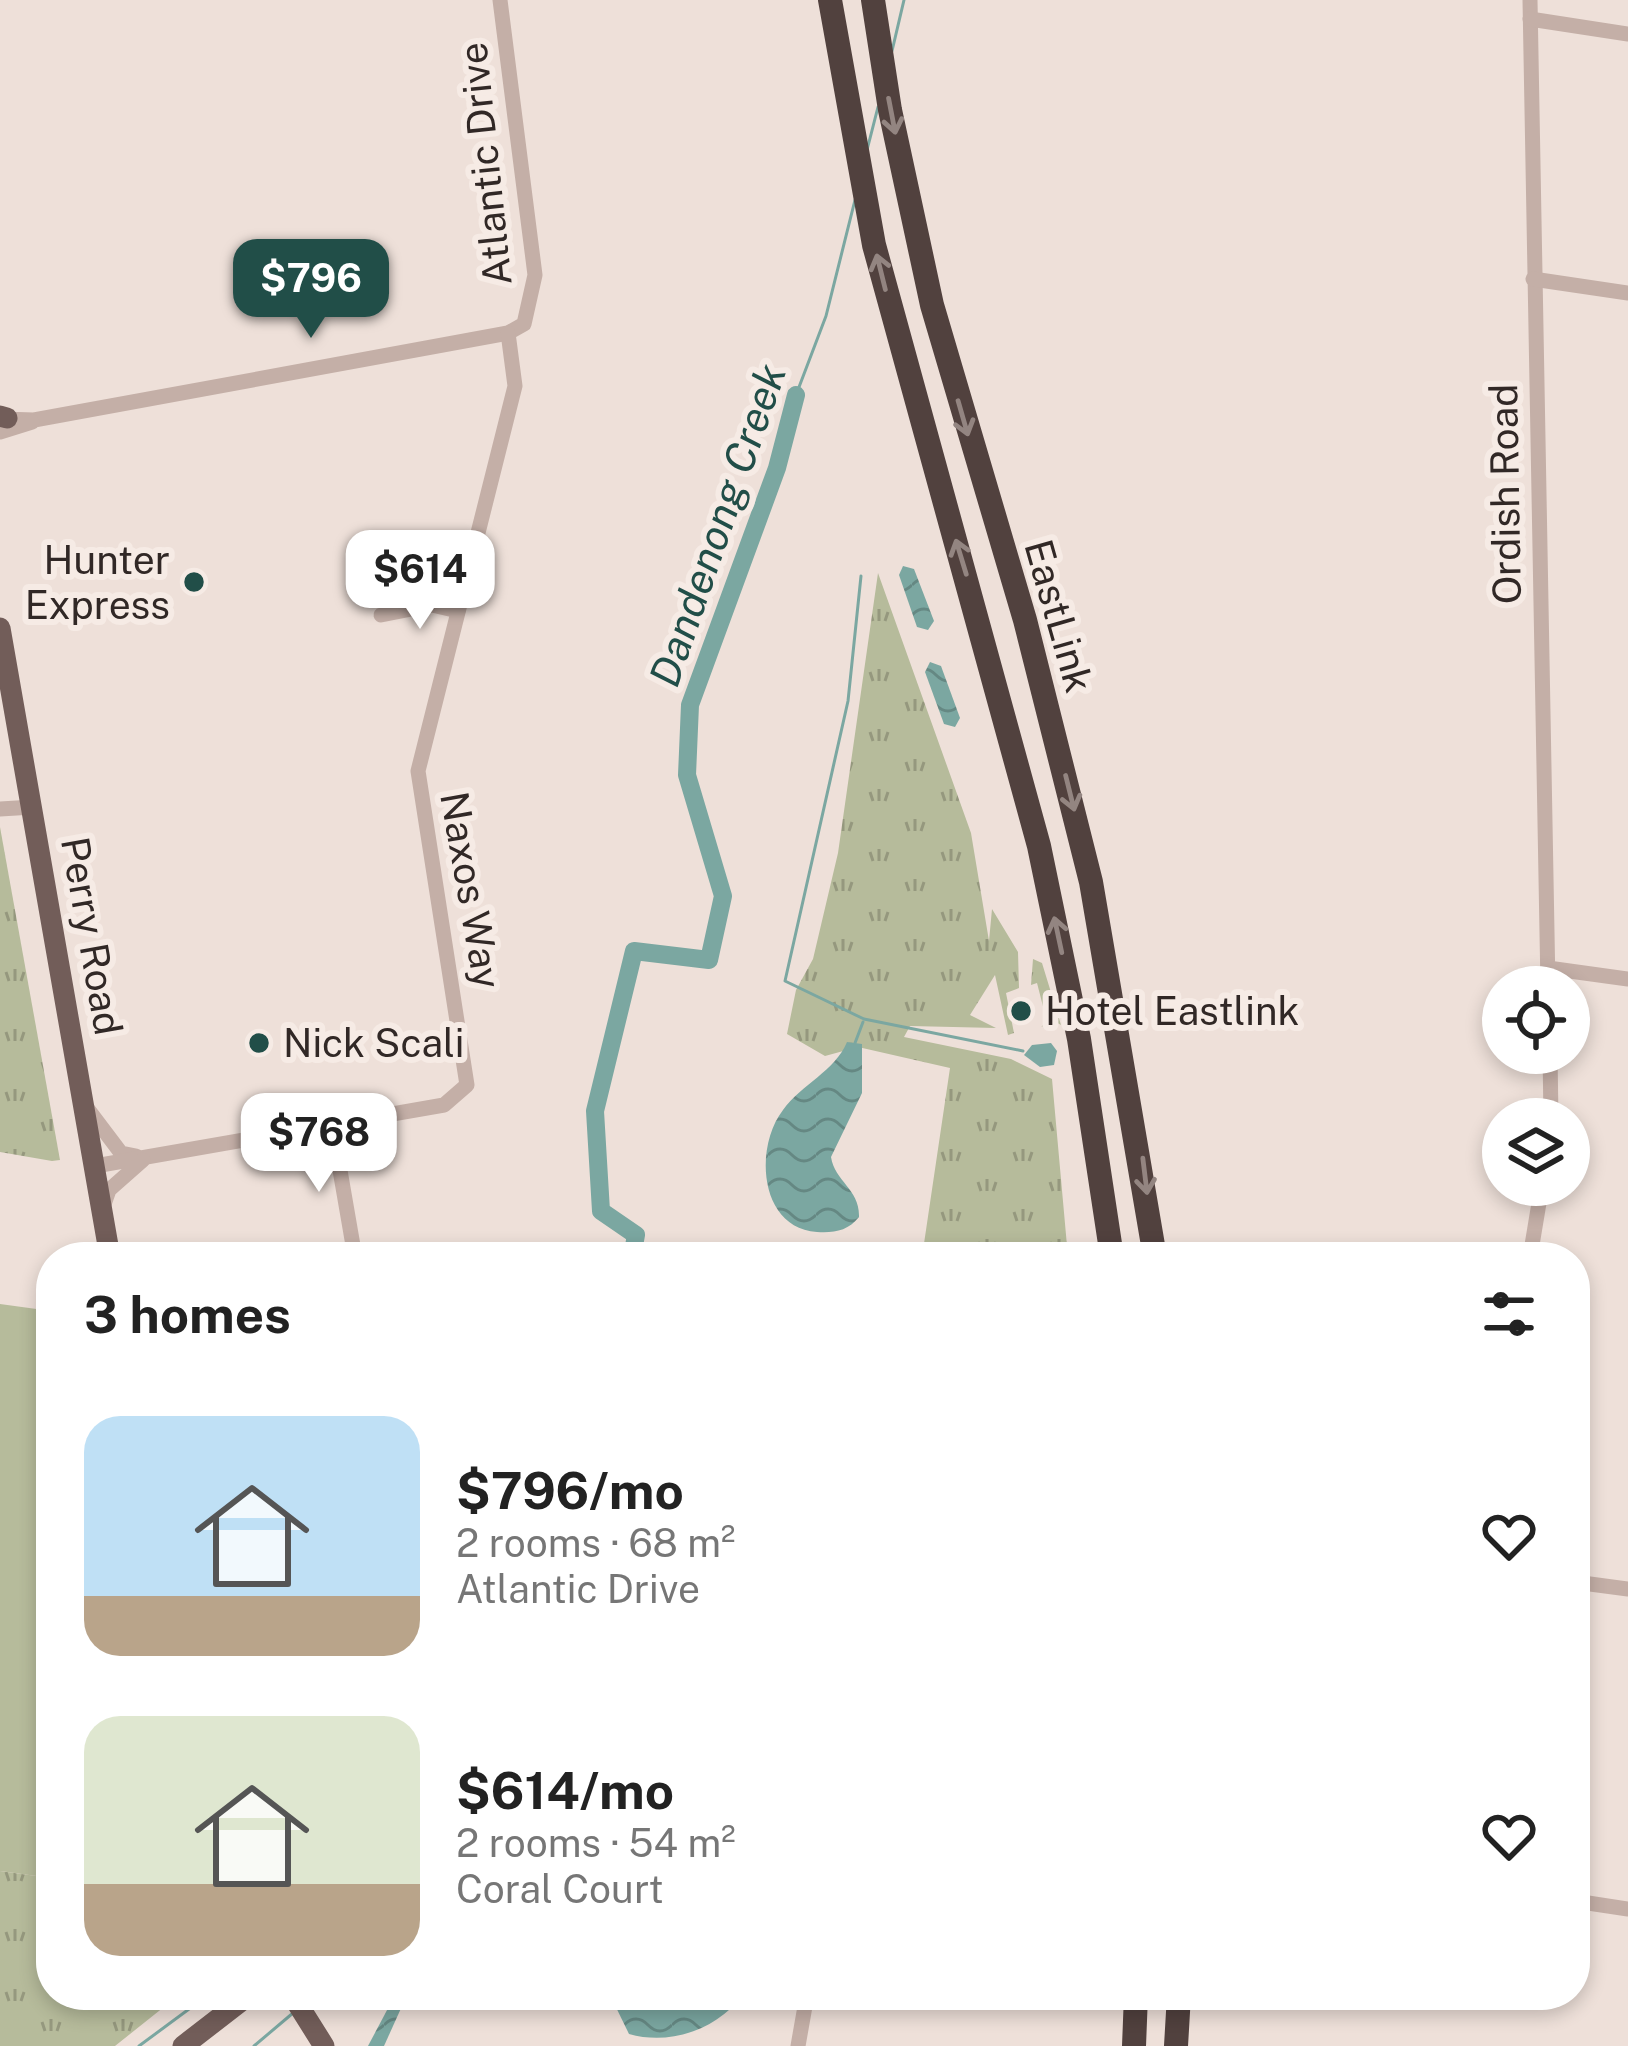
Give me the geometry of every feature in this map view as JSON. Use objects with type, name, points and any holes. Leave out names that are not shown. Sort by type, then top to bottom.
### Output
[{"type":"highway","name":"EastLink","points":[[830,0],[874,245],[909,386],[1003,700],[1039,846],[1079,1039],[1110,1242]]},
{"type":"highway","name":"EastLink","points":[[873,0],[890,110],[932,305],[1075,809],[1111,975],[1153,1242]]},
{"type":"highway","points":[[1134,2046],[1135,2010]]},
{"type":"highway","points":[[1176,2046],[1178,2010]]},
{"type":"main road","name":"Perry Road","points":[[0,628],[107,1242]]},
{"type":"main road","points":[[183,2046],[230,2010]]},
{"type":"main road","points":[[301,2010],[324,2046]]},
{"type":"street","name":"Atlantic Drive","points":[[1,425],[508,333],[527,319],[536,289],[500,0]]},
{"type":"street","name":"Ordish Road","points":[[1530,0],[1548,966]]},
{"type":"street","points":[[1530,19],[1628,34]]},
{"type":"street","points":[[1534,279],[1628,293]]},
{"type":"street","name":"Naxos Way","points":[[95,1166],[444,1105],[467,1084],[418,792],[421,749],[515,386],[508,333]]},
{"type":"street","points":[[381,615],[432,605],[458,611]]},
{"type":"street","points":[[0,809],[33,807]]},
{"type":"street","points":[[1590,974],[1628,979]]},
{"type":"street","points":[[84,1104],[122,1153],[145,1158]]},
{"type":"street","points":[[332,1124],[352,1242]]},
{"type":"street","points":[[102,1210],[109,1190],[145,1158]]},
{"type":"street","points":[[1532,1242],[1538,1206]]},
{"type":"street","points":[[1590,1584],[1628,1589]]},
{"type":"street","points":[[1590,1903],[1628,1909]]},
{"type":"street","points":[[798,2046],[804,2010]]},
{"type":"green space","points":[[878,573],[971,833],[989,941],[992,909],[1018,952],[1019,988],[1006,993],[1014,1033],[1008,1035],[995,975],[970,1015],[996,1028],[910,1026],[904,1037],[1011,1059],[1052,1079],[1067,1242],[924,1242],[950,1068],[858,1047],[825,1056],[787,1034],[796,990],[813,959],[838,853]]},
{"type":"green space","points":[[0,827],[60,1160],[0,1152]]},
{"type":"green space","points":[[1033,959],[1042,963],[1061,1025],[1054,1021],[1041,1027],[1047,1022],[1037,983],[1031,985]]},
{"type":"green space","points":[[0,1304],[36,1309],[36,1876],[0,1871]]},
{"type":"green space","points":[[0,1871],[36,1876],[36,2010],[160,2010],[115,2046],[0,2046]]},
{"type":"water","points":[[903,566],[914,569],[934,621],[928,630],[917,627],[899,575]]},
{"type":"water","points":[[930,662],[941,666],[960,718],[955,727],[944,724],[925,672]]},
{"type":"water","points":[[847,1042],[862,1044],[862,1093],[831,1157],[856,1199],[859,1217],[840,1230],[817,1232],[798,1227],[773,1201],[767,1183],[768,1144],[783,1110],[835,1061]]},
{"type":"water","points":[[1051,1043],[1057,1051],[1054,1065],[1040,1067],[1024,1055],[1032,1045]]},
{"type":"water","points":[[387,2010],[400,2010],[384,2046],[368,2046]]},
{"type":"water","points":[[617,2010],[728,2010],[707,2025],[677,2036],[629,2034]]},
{"type":"waterway","name":"Dandenong Creek","points":[[892,51],[904,0]]},
{"type":"waterway","name":"Dandenong Creek","points":[[867,150],[878,107]]},
{"type":"waterway","name":"Dandenong Creek","points":[[796,395],[826,316],[855,200]]},
{"type":"waterway","name":"Dandenong Creek","points":[[635,1242],[636,1235],[601,1211],[595,1111],[634,951],[709,960],[723,896],[687,775],[690,705],[777,468],[796,395]]},
{"type":"waterway","points":[[861,576],[848,701],[785,981],[864,1019],[1023,1051]]},
{"type":"waterway","points":[[855,1043],[863,1022]]},
{"type":"waterway","points":[[139,2046],[188,2010]]},
{"type":"waterway","points":[[254,2046],[293,2013]]},
{"type":"place","name":"Hunter Express","points":[[194,582]]},
{"type":"place","name":"Hotel Eastlink","points":[[1021,1011]]},
{"type":"place","name":"Nick Scali","points":[[259,1043]]}]
